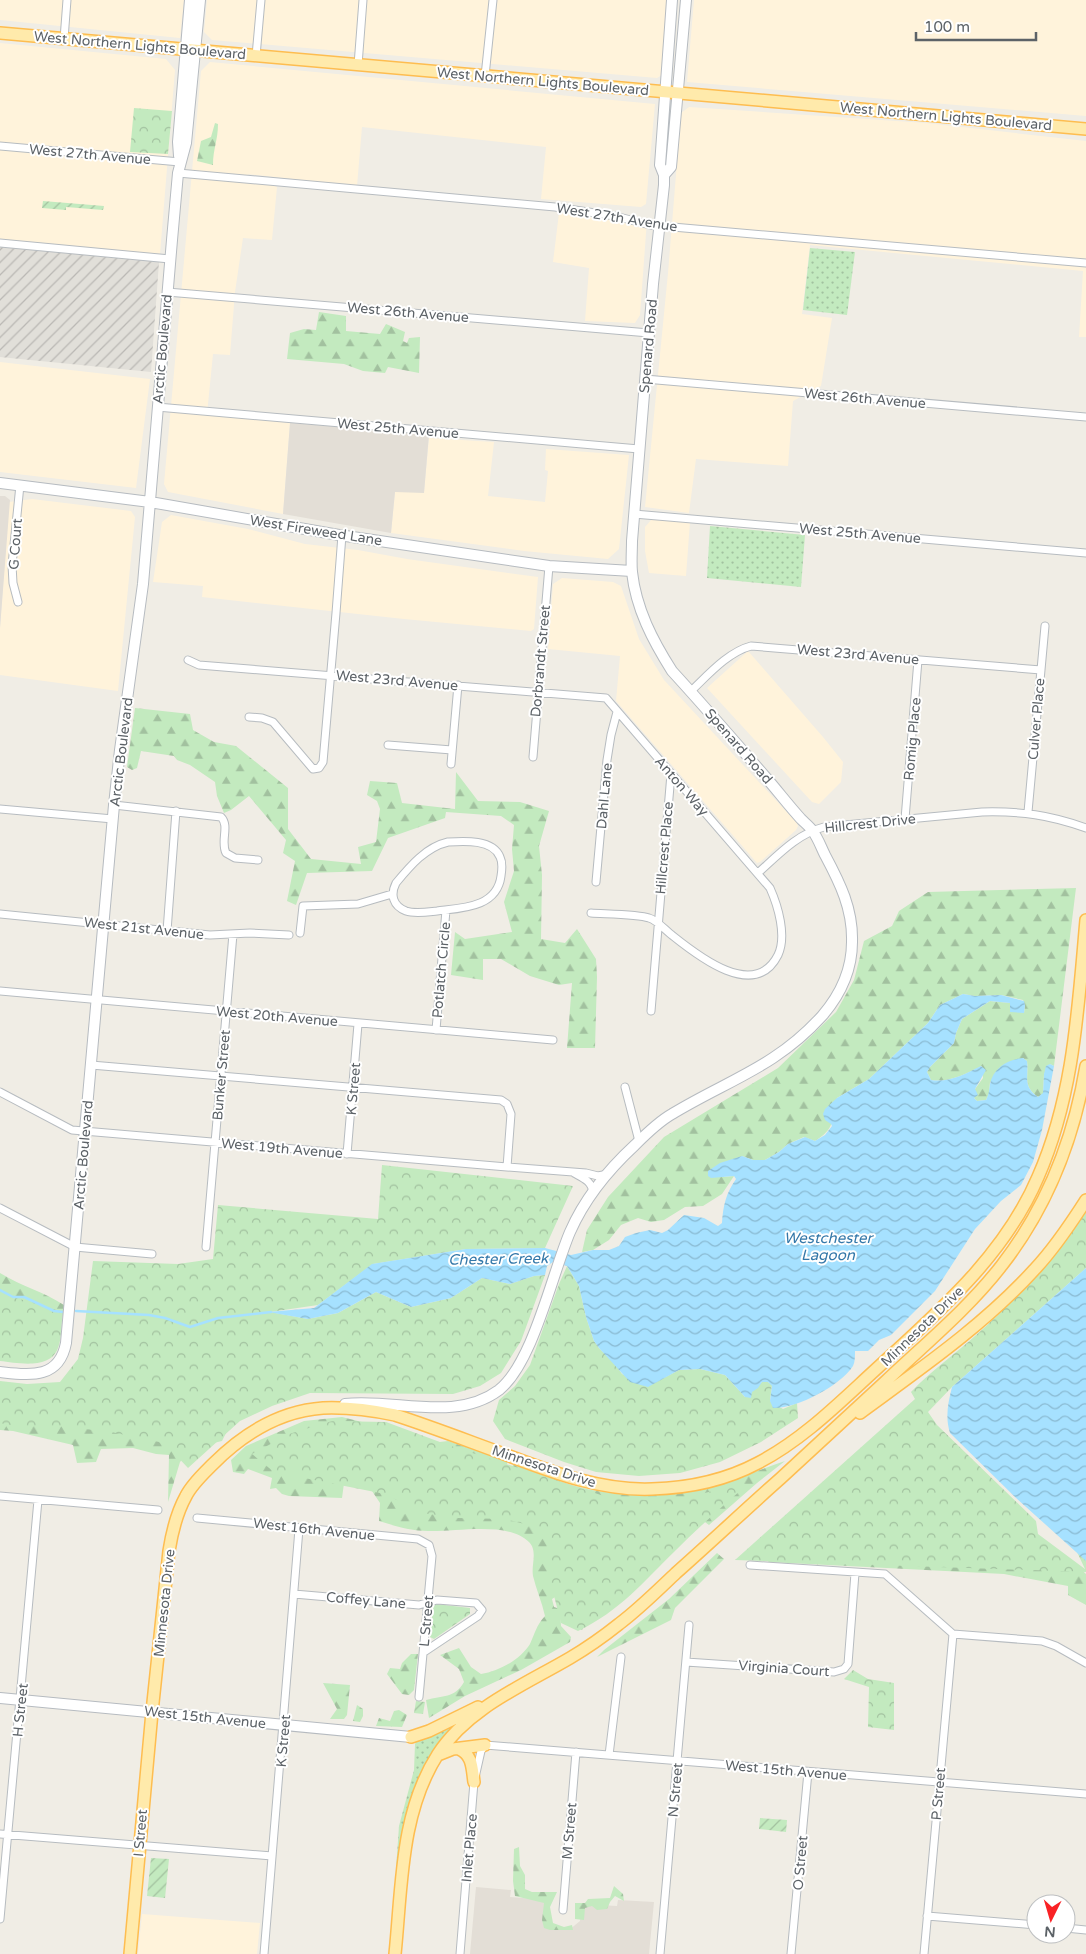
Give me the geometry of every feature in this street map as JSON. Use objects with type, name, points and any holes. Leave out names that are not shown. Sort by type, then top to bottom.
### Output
[{"type":"main road","name":"Arctic Boulevard","points":[[190,0],[190,50]]},
{"type":"main road","name":"Arctic Boulevard","points":[[0,1372],[32,1375],[46,1372],[59,1361],[64,1353],[66,1343],[114,805],[143,584],[179,167],[178,142],[190,50],[200,0]]},
{"type":"main road","name":"Spenard Road","points":[[321,1408],[348,1404],[376,1403],[452,1407],[474,1403],[492,1394],[506,1383],[520,1364],[571,1230],[593,1193],[620,1159],[670,1115],[752,1072],[785,1051],[812,1026],[841,991],[849,969],[852,943],[850,914],[841,885],[812,830],[672,670],[651,635],[640,606],[632,571],[639,450],[664,175],[660,165],[672,0]]},
{"type":"main road","name":"Spenard Road","points":[[664,175],[671,167],[686,0]]},
{"type":"main road","name":"West Northern Lights Boulevard","points":[[0,33],[1086,129]]},
{"type":"main road","name":"West Fireweed Lane","points":[[0,483],[150,502],[342,536],[549,566],[632,571]]},
{"type":"main road","name":"Minnesota Drive","points":[[152,1712],[172,1530],[186,1495],[202,1475],[244,1436],[267,1423],[285,1416],[321,1408],[368,1409],[395,1415],[562,1475],[593,1484],[649,1490],[703,1482],[732,1474],[788,1446],[816,1424],[945,1306],[989,1258],[1017,1218],[1038,1178],[1052,1142],[1064,1101],[1075,1036],[1086,920]]},
{"type":"main road","name":"Minnesota Drive","points":[[395,1954],[406,1848],[415,1800],[424,1777],[449,1739],[465,1723],[517,1688],[573,1656],[619,1624],[817,1446],[970,1302],[1001,1267],[1026,1232],[1065,1152],[1077,1113],[1086,1066]]},
{"type":"main road","points":[[817,1446],[920,1369],[1013,1292],[1056,1244],[1086,1200]]},
{"type":"main road","points":[[411,1738],[517,1688]]},
{"type":"main road","name":"West 15th Avenue","points":[[0,1698],[411,1738]]},
{"type":"main road","name":"I Street","points":[[130,1954],[152,1712]]},
{"type":"main road","points":[[438,1755],[458,1749],[485,1745]]},
{"type":"main road","points":[[458,1749],[469,1757],[474,1782]]},
{"type":"street","points":[[64,39],[67,0]]},
{"type":"street","points":[[256,56],[261,0]]},
{"type":"street","points":[[358,65],[363,0]]},
{"type":"street","points":[[485,76],[493,0]]},
{"type":"street","name":"West 27th Avenue","points":[[0,146],[555,207],[660,225],[1086,263]]},
{"type":"street","points":[[0,243],[170,258]]},
{"type":"street","name":"West 26th Avenue","points":[[167,292],[649,333]]},
{"type":"street","name":"West 26th Avenue","points":[[645,379],[1086,417]]},
{"type":"street","name":"West 25th Avenue","points":[[158,407],[639,450]]},
{"type":"street","name":"G Court","points":[[18,602],[13,582],[12,565],[20,485]]},
{"type":"street","name":"West 25th Avenue","points":[[634,514],[1086,553]]},
{"type":"street","points":[[248,717],[262,718],[273,722],[313,769],[319,768],[323,762],[342,536]]},
{"type":"street","name":"Dorbrandt Street","points":[[533,757],[549,566]]},
{"type":"street","name":"Culver Place","points":[[1028,812],[1045,626]]},
{"type":"street","name":"West 23rd Avenue","points":[[691,691],[731,655],[742,648],[751,646],[1041,670]]},
{"type":"street","name":"West 23rd Avenue","points":[[188,660],[199,665],[330,674],[427,684],[538,691],[606,698]]},
{"type":"street","name":"Romig Place","points":[[905,819],[918,660]]},
{"type":"street","points":[[451,764],[458,685]]},
{"type":"street","name":"Anton Way","points":[[606,698],[758,873]]},
{"type":"street","name":"Dahl Lane","points":[[596,882],[607,760],[617,712]]},
{"type":"street","points":[[388,745],[452,750]]},
{"type":"street","name":"Hillcrest Place","points":[[651,1011],[671,774]]},
{"type":"street","points":[[114,805],[217,815],[223,818],[225,826],[224,844],[226,853],[235,858],[258,860]]},
{"type":"street","points":[[0,809],[113,819]]},
{"type":"street","points":[[167,931],[176,811]]},
{"type":"street","name":"Hillcrest Drive","points":[[758,873],[801,836],[812,830],[824,827],[982,812],[1028,812],[1068,821],[1086,828]]},
{"type":"street","points":[[456,841],[484,844],[494,848],[502,862],[497,890],[487,900],[479,904],[446,910],[406,911],[397,906],[392,894],[396,883],[418,859],[437,845],[456,841]]},
{"type":"street","points":[[591,913],[650,918],[688,947],[727,971],[744,975],[757,974],[774,961],[779,953],[782,935],[773,895],[758,873]]},
{"type":"street","points":[[300,933],[303,906],[358,904],[392,894]]},
{"type":"street","name":"Potlatch Circle","points":[[436,1030],[446,910]]},
{"type":"street","name":"West 21st Avenue","points":[[0,914],[210,935],[289,936]]},
{"type":"street","name":"Bunker Street","points":[[206,1247],[233,934]]},
{"type":"street","name":"West 20th Avenue","points":[[0,991],[553,1040]]},
{"type":"street","name":"K Street","points":[[347,1154],[358,1024]]},
{"type":"street","points":[[91,1065],[501,1100],[507,1104],[511,1114],[507,1168]]},
{"type":"street","points":[[625,1087],[639,1141]]},
{"type":"street","name":"West 19th Avenue","points":[[0,1092],[72,1130],[507,1168],[586,1173],[598,1176],[608,1174]]},
{"type":"street","points":[[573,1173],[589,1182],[593,1188],[593,1193]]},
{"type":"street","points":[[0,1208],[75,1247],[152,1254]]},
{"type":"street","points":[[0,1496],[158,1510]]},
{"type":"street","name":"H Street","points":[[0,1919],[4,1835],[21,1700],[38,1500]]},
{"type":"street","name":"West 16th Avenue","points":[[197,1518],[418,1539],[430,1545]]},
{"type":"street","name":"K Street","points":[[264,1954],[299,1529]]},
{"type":"street","name":"L Street","points":[[419,1697],[432,1556],[430,1545]]},
{"type":"street","points":[[750,1565],[885,1574],[953,1634],[1042,1641],[1056,1646],[1086,1663]]},
{"type":"street","name":"Virginia Court","points":[[686,1662],[834,1672],[844,1669],[848,1664],[854,1573]]},
{"type":"street","name":"Coffey Lane","points":[[294,1594],[419,1605],[437,1600],[476,1603],[482,1610],[478,1616],[424,1652]]},
{"type":"street","name":"N Street","points":[[660,1954],[689,1625]]},
{"type":"street","name":"P Street","points":[[924,1954],[953,1634]]},
{"type":"street","points":[[610,1755],[621,1658]]},
{"type":"street","name":"West 15th Avenue","points":[[485,1745],[1086,1794]]},
{"type":"street","name":"Inlet Place","points":[[460,1954],[474,1782],[480,1751],[485,1745]]},
{"type":"street","name":"M Street","points":[[563,1910],[576,1752]]},
{"type":"street","name":"O Street","points":[[791,1954],[808,1772]]},
{"type":"street","points":[[4,1835],[139,1844],[272,1856]]},
{"type":"street","points":[[927,1916],[1026,1924]]},
{"type":"shaded area","points":[[0,0],[184,0],[180,38],[0,20]]},
{"type":"shaded area","points":[[207,0],[668,0],[662,75],[657,78],[212,40],[204,32]]},
{"type":"shaded area","points":[[694,0],[1086,0],[1086,116],[687,82]]},
{"type":"shaded area","points":[[0,43],[166,59],[175,70],[160,254],[0,239]]},
{"type":"shaded area","points":[[210,62],[655,104],[646,204],[641,207],[541,199],[546,147],[362,127],[357,186],[247,174],[277,187],[272,240],[243,238],[235,292],[230,355],[213,354],[207,414],[290,423],[283,514],[168,492],[164,484],[201,71]]},
{"type":"shaded area","points":[[689,107],[926,123],[1086,141],[1086,337],[1079,337],[1083,271],[810,245],[802,314],[832,318],[821,386],[793,401],[788,466],[696,459],[689,513],[645,507],[668,273],[681,113]]},
{"type":"shaded area","points":[[559,213],[647,220],[640,315],[635,323],[585,321],[589,268],[553,262]]},
{"type":"shaded area","points":[[0,247],[159,262],[151,372],[0,357]]},
{"type":"shaded area","points":[[0,362],[150,379],[136,488],[0,472]]},
{"type":"shaded area","points":[[290,423],[429,434],[424,493],[395,492],[391,533],[283,514]]},
{"type":"shaded area","points":[[429,438],[494,442],[488,496],[545,502],[548,471],[545,470],[546,449],[629,455],[619,549],[608,559],[524,551],[391,533],[395,492],[424,492]]},
{"type":"shaded area","points":[[0,496],[5,496],[10,500],[0,628]]},
{"type":"shaded area","points":[[32,499],[131,511],[135,517],[118,691],[0,675],[0,628],[9,502]]},
{"type":"shaded area","points":[[171,515],[248,529],[305,544],[538,577],[534,629],[531,631],[404,619],[202,597],[203,586],[153,582],[162,522]]},
{"type":"shaded area","points":[[652,519],[690,522],[686,576],[649,573],[645,551],[645,527]]},
{"type":"shaded area","points":[[562,578],[613,582],[621,586],[639,639],[664,680],[797,823],[796,830],[760,862],[757,863],[616,701],[620,656],[548,649],[553,584]]},
{"type":"shaded area","points":[[748,651],[843,762],[841,782],[819,804],[812,802],[707,688]]},
{"type":"shaded area","points":[[476,1887],[511,1890],[510,1897],[548,1900],[553,1928],[569,1930],[580,1921],[581,1904],[617,1906],[618,1900],[654,1902],[649,1954],[470,1954]]},
{"type":"shaded area","points":[[142,1914],[260,1923],[257,1954],[138,1954]]},
{"type":"green space","points":[[134,108],[172,111],[168,154],[130,152]]},
{"type":"green space","points":[[215,123],[218,124],[218,130],[213,165],[197,161],[201,141],[211,137]]},
{"type":"green space","points":[[43,201],[104,206],[103,210],[66,207],[66,210],[42,208]]},
{"type":"green space","points":[[810,248],[855,252],[847,315],[803,310]]},
{"type":"green space","points":[[319,312],[346,316],[346,331],[380,334],[386,324],[405,332],[403,341],[407,343],[409,338],[420,337],[419,373],[388,367],[385,373],[363,371],[344,364],[287,359],[290,333],[304,329],[316,330]]},
{"type":"green space","points":[[710,526],[805,535],[801,587],[707,578]]},
{"type":"green space","points":[[135,708],[190,714],[193,730],[214,742],[236,746],[288,788],[288,829],[311,859],[361,864],[358,847],[376,842],[380,809],[377,801],[367,795],[370,781],[397,783],[402,803],[455,809],[456,772],[478,801],[520,802],[549,811],[539,846],[542,875],[541,939],[565,943],[577,929],[596,959],[595,1048],[567,1048],[572,983],[559,985],[530,976],[501,959],[483,959],[483,980],[451,975],[455,932],[465,939],[512,932],[504,902],[514,871],[512,849],[514,825],[501,816],[446,812],[445,818],[388,838],[372,871],[307,873],[296,905],[287,901],[295,861],[283,853],[286,840],[249,796],[224,813],[217,796],[215,782],[190,765],[177,760],[174,756],[141,751],[137,768],[132,770],[127,767]]},
{"type":"green space","points":[[1076,888],[1054,1066],[1050,1064],[1044,1074],[1043,1094],[1038,1097],[1030,1089],[1027,1081],[1027,1061],[1023,1058],[990,1082],[989,1094],[986,1100],[977,1101],[974,1098],[975,1089],[983,1078],[982,1066],[951,1079],[931,1080],[927,1072],[954,1043],[962,1019],[990,1001],[1010,1003],[1017,1011],[1024,1013],[1025,1005],[1023,1000],[1001,995],[975,996],[963,994],[940,1005],[928,1023],[869,1079],[837,1098],[832,1123],[821,1137],[815,1141],[804,1137],[788,1144],[765,1160],[753,1160],[742,1156],[723,1177],[734,1176],[722,1194],[703,1206],[685,1207],[664,1220],[651,1222],[638,1218],[621,1225],[609,1240],[593,1250],[582,1252],[587,1230],[608,1197],[664,1137],[778,1068],[836,1012],[854,980],[864,941],[892,926],[899,911],[928,892]]},
{"type":"green space","points":[[382,1165],[573,1186],[545,1248],[466,1249],[373,1264],[318,1305],[270,1312],[308,1319],[338,1313],[376,1292],[411,1307],[451,1298],[482,1278],[510,1284],[534,1276],[545,1275],[521,1341],[501,1373],[480,1386],[453,1394],[310,1393],[272,1406],[240,1421],[188,1468],[173,1452],[159,1442],[111,1432],[59,1426],[15,1426],[0,1423],[0,1381],[27,1384],[60,1382],[78,1359],[83,1338],[93,1261],[178,1264],[213,1259],[218,1205],[378,1219]]},
{"type":"green space","points":[[1086,1208],[1086,1268],[952,1387],[928,1412],[937,1425],[1036,1521],[1038,1534],[1085,1569],[1069,1535],[1086,1550],[1086,1572],[735,1560],[915,1399],[911,1392],[991,1322],[1021,1292],[1049,1260]]},
{"type":"green space","points":[[567,1266],[579,1286],[594,1341],[622,1374],[648,1386],[679,1370],[700,1369],[725,1375],[745,1397],[762,1382],[768,1382],[772,1385],[770,1401],[783,1409],[797,1403],[798,1418],[761,1442],[720,1462],[680,1473],[639,1476],[596,1472],[564,1462],[505,1439],[493,1421],[499,1400],[515,1386],[530,1365]]},
{"type":"green space","points":[[0,1273],[64,1305],[62,1318],[0,1302]]},
{"type":"green space","points":[[0,1290],[13,1297],[63,1312],[58,1348],[48,1360],[33,1364],[0,1361]]},
{"type":"green space","points":[[0,1389],[231,1423],[222,1441],[193,1448],[180,1462],[168,1502],[169,1455],[133,1448],[101,1449],[96,1462],[77,1463],[73,1445],[13,1431],[0,1430]]},
{"type":"green space","points":[[342,1417],[366,1423],[414,1445],[448,1441],[508,1461],[504,1473],[562,1495],[590,1615],[582,1630],[575,1627],[560,1594],[552,1599],[554,1607],[560,1609],[561,1626],[571,1637],[570,1642],[521,1670],[465,1696],[429,1718],[426,1700],[448,1696],[456,1691],[464,1682],[459,1669],[440,1655],[459,1648],[471,1667],[481,1674],[495,1670],[515,1660],[530,1644],[545,1616],[533,1576],[534,1554],[532,1546],[520,1536],[509,1532],[482,1529],[422,1531],[379,1521],[380,1503],[366,1482],[345,1476],[342,1498],[289,1496],[282,1494],[276,1488],[270,1489],[272,1478],[248,1469],[244,1474],[233,1472],[231,1460],[246,1446],[304,1421]]},
{"type":"green space","points":[[332,1421],[386,1422],[448,1445],[604,1496],[645,1500],[690,1497],[742,1483],[740,1491],[691,1535],[619,1605],[578,1631],[561,1623],[551,1584],[552,1546],[540,1528],[505,1519],[458,1518],[422,1513],[385,1494],[274,1472],[252,1454],[289,1434]]},
{"type":"green space","points":[[785,1461],[709,1525],[691,1512],[637,1509],[512,1471],[513,1464],[586,1489],[618,1494],[666,1495],[708,1487]]},
{"type":"green space","points":[[717,1553],[724,1559],[675,1608],[671,1620],[597,1657],[669,1599]]},
{"type":"green space","points":[[764,1558],[1073,1562],[1086,1574],[1086,1605],[1068,1595],[1068,1586],[1004,1574],[769,1562]]},
{"type":"green space","points":[[436,1604],[470,1608],[470,1614],[434,1639],[430,1637],[433,1607]]},
{"type":"green space","points":[[411,1654],[418,1654],[414,1690],[409,1695],[402,1694],[387,1674],[390,1668],[400,1669],[402,1663]]},
{"type":"green space","points":[[853,1670],[868,1679],[894,1683],[894,1730],[868,1727],[869,1687],[844,1679]]},
{"type":"green space","points":[[323,1683],[350,1685],[347,1715],[344,1719],[330,1719],[337,1709]]},
{"type":"green space","points":[[416,1701],[425,1702],[423,1714],[414,1713]]},
{"type":"green space","points":[[357,1705],[363,1709],[363,1716],[360,1722],[353,1721]]},
{"type":"green space","points":[[399,1710],[407,1715],[402,1727],[376,1726],[379,1718],[390,1721],[394,1711]]},
{"type":"green space","points":[[476,1710],[417,1785],[408,1806],[396,1869],[399,1826],[414,1770],[415,1744],[417,1740]]},
{"type":"green space","points":[[760,1818],[787,1820],[786,1832],[759,1829]]},
{"type":"green space","points":[[519,1847],[520,1866],[525,1875],[525,1889],[532,1892],[557,1892],[550,1907],[553,1923],[564,1927],[572,1925],[573,1930],[550,1930],[544,1928],[542,1920],[544,1903],[515,1896],[513,1881],[514,1849]]},
{"type":"green space","points":[[151,1858],[169,1859],[165,1898],[147,1896]]},
{"type":"green space","points":[[614,1886],[623,1894],[624,1901],[615,1896],[607,1909],[597,1910],[592,1906],[585,1908],[584,1920],[575,1919],[575,1903],[585,1903],[588,1899],[610,1898]]},
{"type":"water","name":"Westchester Lagoon","points":[[963,994],[975,996],[1001,995],[1024,1001],[1024,1013],[1010,1012],[1010,1003],[990,1001],[962,1019],[954,1043],[927,1072],[931,1080],[938,1081],[957,1077],[981,1066],[986,1070],[975,1089],[978,1095],[974,1098],[977,1101],[986,1100],[994,1073],[1007,1062],[1023,1058],[1027,1061],[1028,1085],[1038,1097],[1043,1093],[1046,1066],[1050,1064],[1054,1066],[1042,1130],[1033,1162],[1021,1185],[1001,1201],[975,1229],[935,1291],[891,1335],[879,1340],[868,1351],[855,1351],[855,1361],[847,1374],[817,1395],[793,1405],[773,1408],[770,1401],[772,1386],[768,1382],[762,1382],[752,1392],[751,1398],[745,1397],[725,1375],[700,1369],[679,1370],[648,1387],[630,1382],[594,1341],[579,1286],[567,1266],[553,1262],[547,1266],[545,1275],[534,1276],[510,1284],[482,1278],[451,1298],[411,1307],[376,1292],[338,1313],[308,1319],[268,1312],[314,1308],[372,1264],[466,1249],[545,1248],[571,1255],[593,1250],[609,1250],[619,1246],[625,1237],[636,1233],[650,1230],[662,1233],[684,1215],[704,1218],[718,1226],[722,1223],[726,1200],[736,1179],[734,1176],[711,1178],[708,1176],[708,1171],[720,1163],[742,1156],[753,1160],[765,1160],[788,1144],[805,1137],[815,1141],[825,1135],[832,1126],[825,1120],[823,1114],[825,1109],[837,1098],[869,1079],[928,1023],[940,1005]]},
{"type":"water","points":[[1086,1268],[1086,1561],[1015,1497],[950,1433],[947,1416],[952,1387]]},
{"type":"waterway","name":"Chester Creek","points":[[0,1290],[13,1297],[24,1297],[54,1311],[63,1312]]},
{"type":"waterway","name":"Chester Creek","points":[[76,1311],[149,1315],[165,1318],[190,1327],[218,1318],[271,1312]]}]
